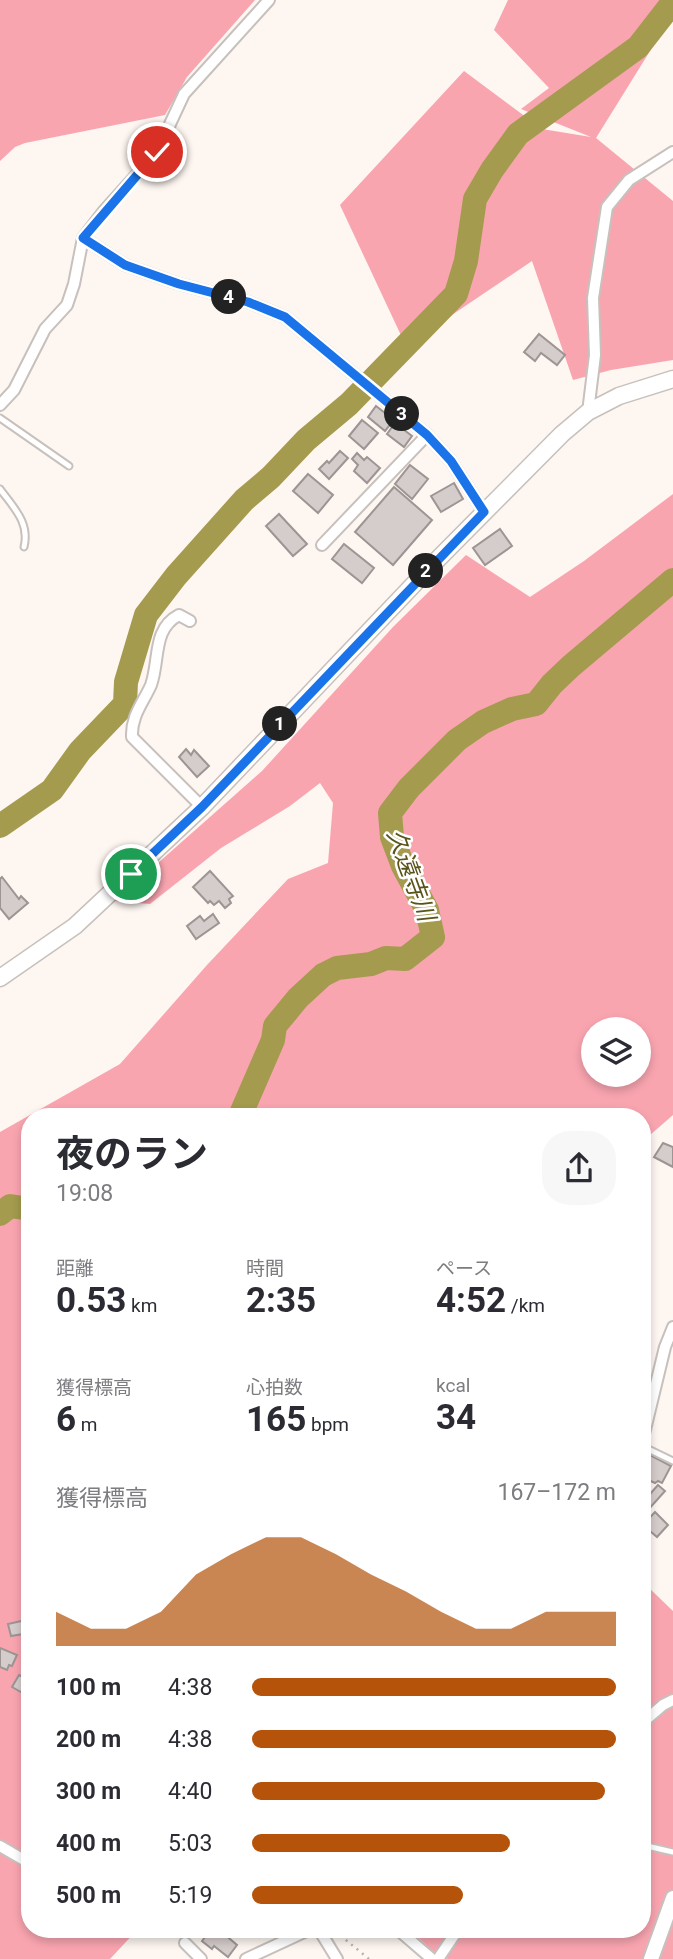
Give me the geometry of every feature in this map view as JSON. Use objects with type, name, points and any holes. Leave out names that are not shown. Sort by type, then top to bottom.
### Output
[{"type":"main road","points":[[1,977],[75,926],[202,807],[484,512],[562,435],[588,412],[620,396],[673,379]]},
{"type":"street","points":[[0,405],[14,390],[45,329],[67,305],[83,238],[157,152],[184,94],[269,0]]},
{"type":"street","points":[[588,412],[595,355],[593,299],[607,207],[629,180],[673,152]]},
{"type":"street","points":[[83,238],[125,265],[179,284],[248,302],[285,317],[427,435],[451,461],[484,512]]},
{"type":"street","points":[[322,545],[427,435]]},
{"type":"street","points":[[190,621],[179,615],[172,618],[162,633],[156,648],[157,661],[151,684],[131,723],[131,737],[202,807]]},
{"type":"street","points":[[651,1406],[665,1347],[673,1326]]},
{"type":"street","points":[[651,1715],[673,1700]]},
{"type":"street","points":[[0,1846],[21,1858]]},
{"type":"street","points":[[651,1959],[667,1927],[673,1898]]},
{"type":"street","points":[[246,1959],[290,1938]]},
{"type":"street","points":[[317,1938],[337,1959]]},
{"type":"street","points":[[408,1938],[432,1959]]},
{"type":"street","points":[[438,1959],[452,1938]]},
{"type":"street","points":[[185,1942],[201,1959]]},
{"type":"lane","points":[[0,418],[69,466]]},
{"type":"lane","points":[[0,489],[21,518],[27,534],[24,547]]},
{"type":"lane","points":[[651,1449],[673,1461]]},
{"type":"lane","points":[[651,1847],[673,1852]]},
{"type":"path","points":[[344,1938],[369,1959]]},
{"type":"shaded area","points":[[0,0],[255,0],[187,77],[165,115],[25,143],[15,147],[0,161]]},
{"type":"shaded area","points":[[508,0],[673,0],[673,14],[596,138],[673,201],[673,360],[611,370],[573,380],[532,261],[406,346],[340,205],[464,71],[542,129],[591,137],[521,109],[549,88],[494,30]]},
{"type":"shaded area","points":[[673,494],[673,1115],[651,1134],[651,1108],[42,1108],[120,1064],[207,965],[288,879],[328,863],[333,803],[320,783],[290,806],[221,848],[150,904],[115,901],[262,771],[393,627],[466,555],[530,597],[584,561]]},
{"type":"shaded area","points":[[21,1120],[21,1938],[130,1938],[110,1959],[0,1959],[0,1132]]},
{"type":"shaded area","points":[[651,1590],[673,1611],[673,1959],[448,1959],[437,1955],[419,1938],[651,1938]]},
{"type":"building","points":[[539,334],[565,355],[557,365],[541,353],[535,361],[524,352]]},
{"type":"building","points":[[376,406],[394,420],[385,431],[368,417]]},
{"type":"building","points":[[362,420],[378,433],[364,449],[349,436]]},
{"type":"building","points":[[395,423],[412,436],[404,447],[387,434]]},
{"type":"building","points":[[340,451],[348,458],[329,479],[319,469]]},
{"type":"building","points":[[357,453],[364,460],[367,457],[380,468],[367,483],[354,471],[358,465],[352,459]]},
{"type":"building","points":[[410,465],[428,479],[412,499],[395,484]]},
{"type":"building","points":[[308,474],[333,495],[318,513],[293,491]]},
{"type":"building","points":[[454,483],[463,499],[441,512],[431,496]]},
{"type":"building","points":[[394,487],[432,520],[393,565],[355,532]]},
{"type":"building","points":[[279,514],[307,544],[293,556],[266,526]]},
{"type":"building","points":[[500,529],[512,546],[485,565],[473,548]]},
{"type":"building","points":[[344,544],[374,568],[362,583],[332,559]]},
{"type":"building","points":[[186,749],[191,755],[194,750],[209,766],[197,777],[179,757]]},
{"type":"building","points":[[210,871],[233,896],[229,899],[231,903],[225,908],[219,901],[214,905],[210,901],[208,903],[193,887]]},
{"type":"building","points":[[2,877],[19,899],[21,896],[28,903],[9,919],[0,908]]},
{"type":"building","points":[[213,914],[219,923],[196,939],[187,926],[200,916],[204,921]]},
{"type":"building","points":[[663,1143],[673,1147],[673,1167],[654,1157]]},
{"type":"building","points":[[651,1456],[671,1466],[662,1483],[651,1481]]},
{"type":"building","points":[[658,1485],[665,1491],[651,1507],[651,1493]]},
{"type":"building","points":[[655,1512],[668,1525],[657,1537],[651,1532],[651,1516]]},
{"type":"building","points":[[21,1621],[21,1634],[11,1636],[8,1624]]},
{"type":"building","points":[[0,1648],[17,1655],[7,1670],[0,1667]]},
{"type":"building","points":[[19,1675],[21,1676],[21,1692],[12,1687]]},
{"type":"building","points":[[204,1938],[229,1938],[237,1945],[228,1957],[202,1941]]},
{"type":"waterway","points":[[0,826],[52,790],[80,751],[125,704],[126,682],[146,615],[176,576],[244,500],[271,477],[306,440],[349,404],[456,294],[466,261],[475,199],[518,134],[638,47],[673,2]]},
{"type":"waterway","name":"久遠寺川","points":[[243,1108],[273,1040],[275,1026],[298,998],[323,975],[337,968],[371,964],[386,958],[405,959],[433,937],[427,910],[403,866],[392,837],[390,813],[409,788],[457,740],[483,722],[512,709],[536,704],[571,666],[673,580]]},
{"type":"waterway","name":"久遠寺川","points":[[0,1214],[10,1206],[21,1208]]},
{"type":"route","points":[[131,874],[202,807],[484,512],[451,461],[427,435],[285,317],[248,302],[179,284],[125,265],[83,238],[157,152]]}]
